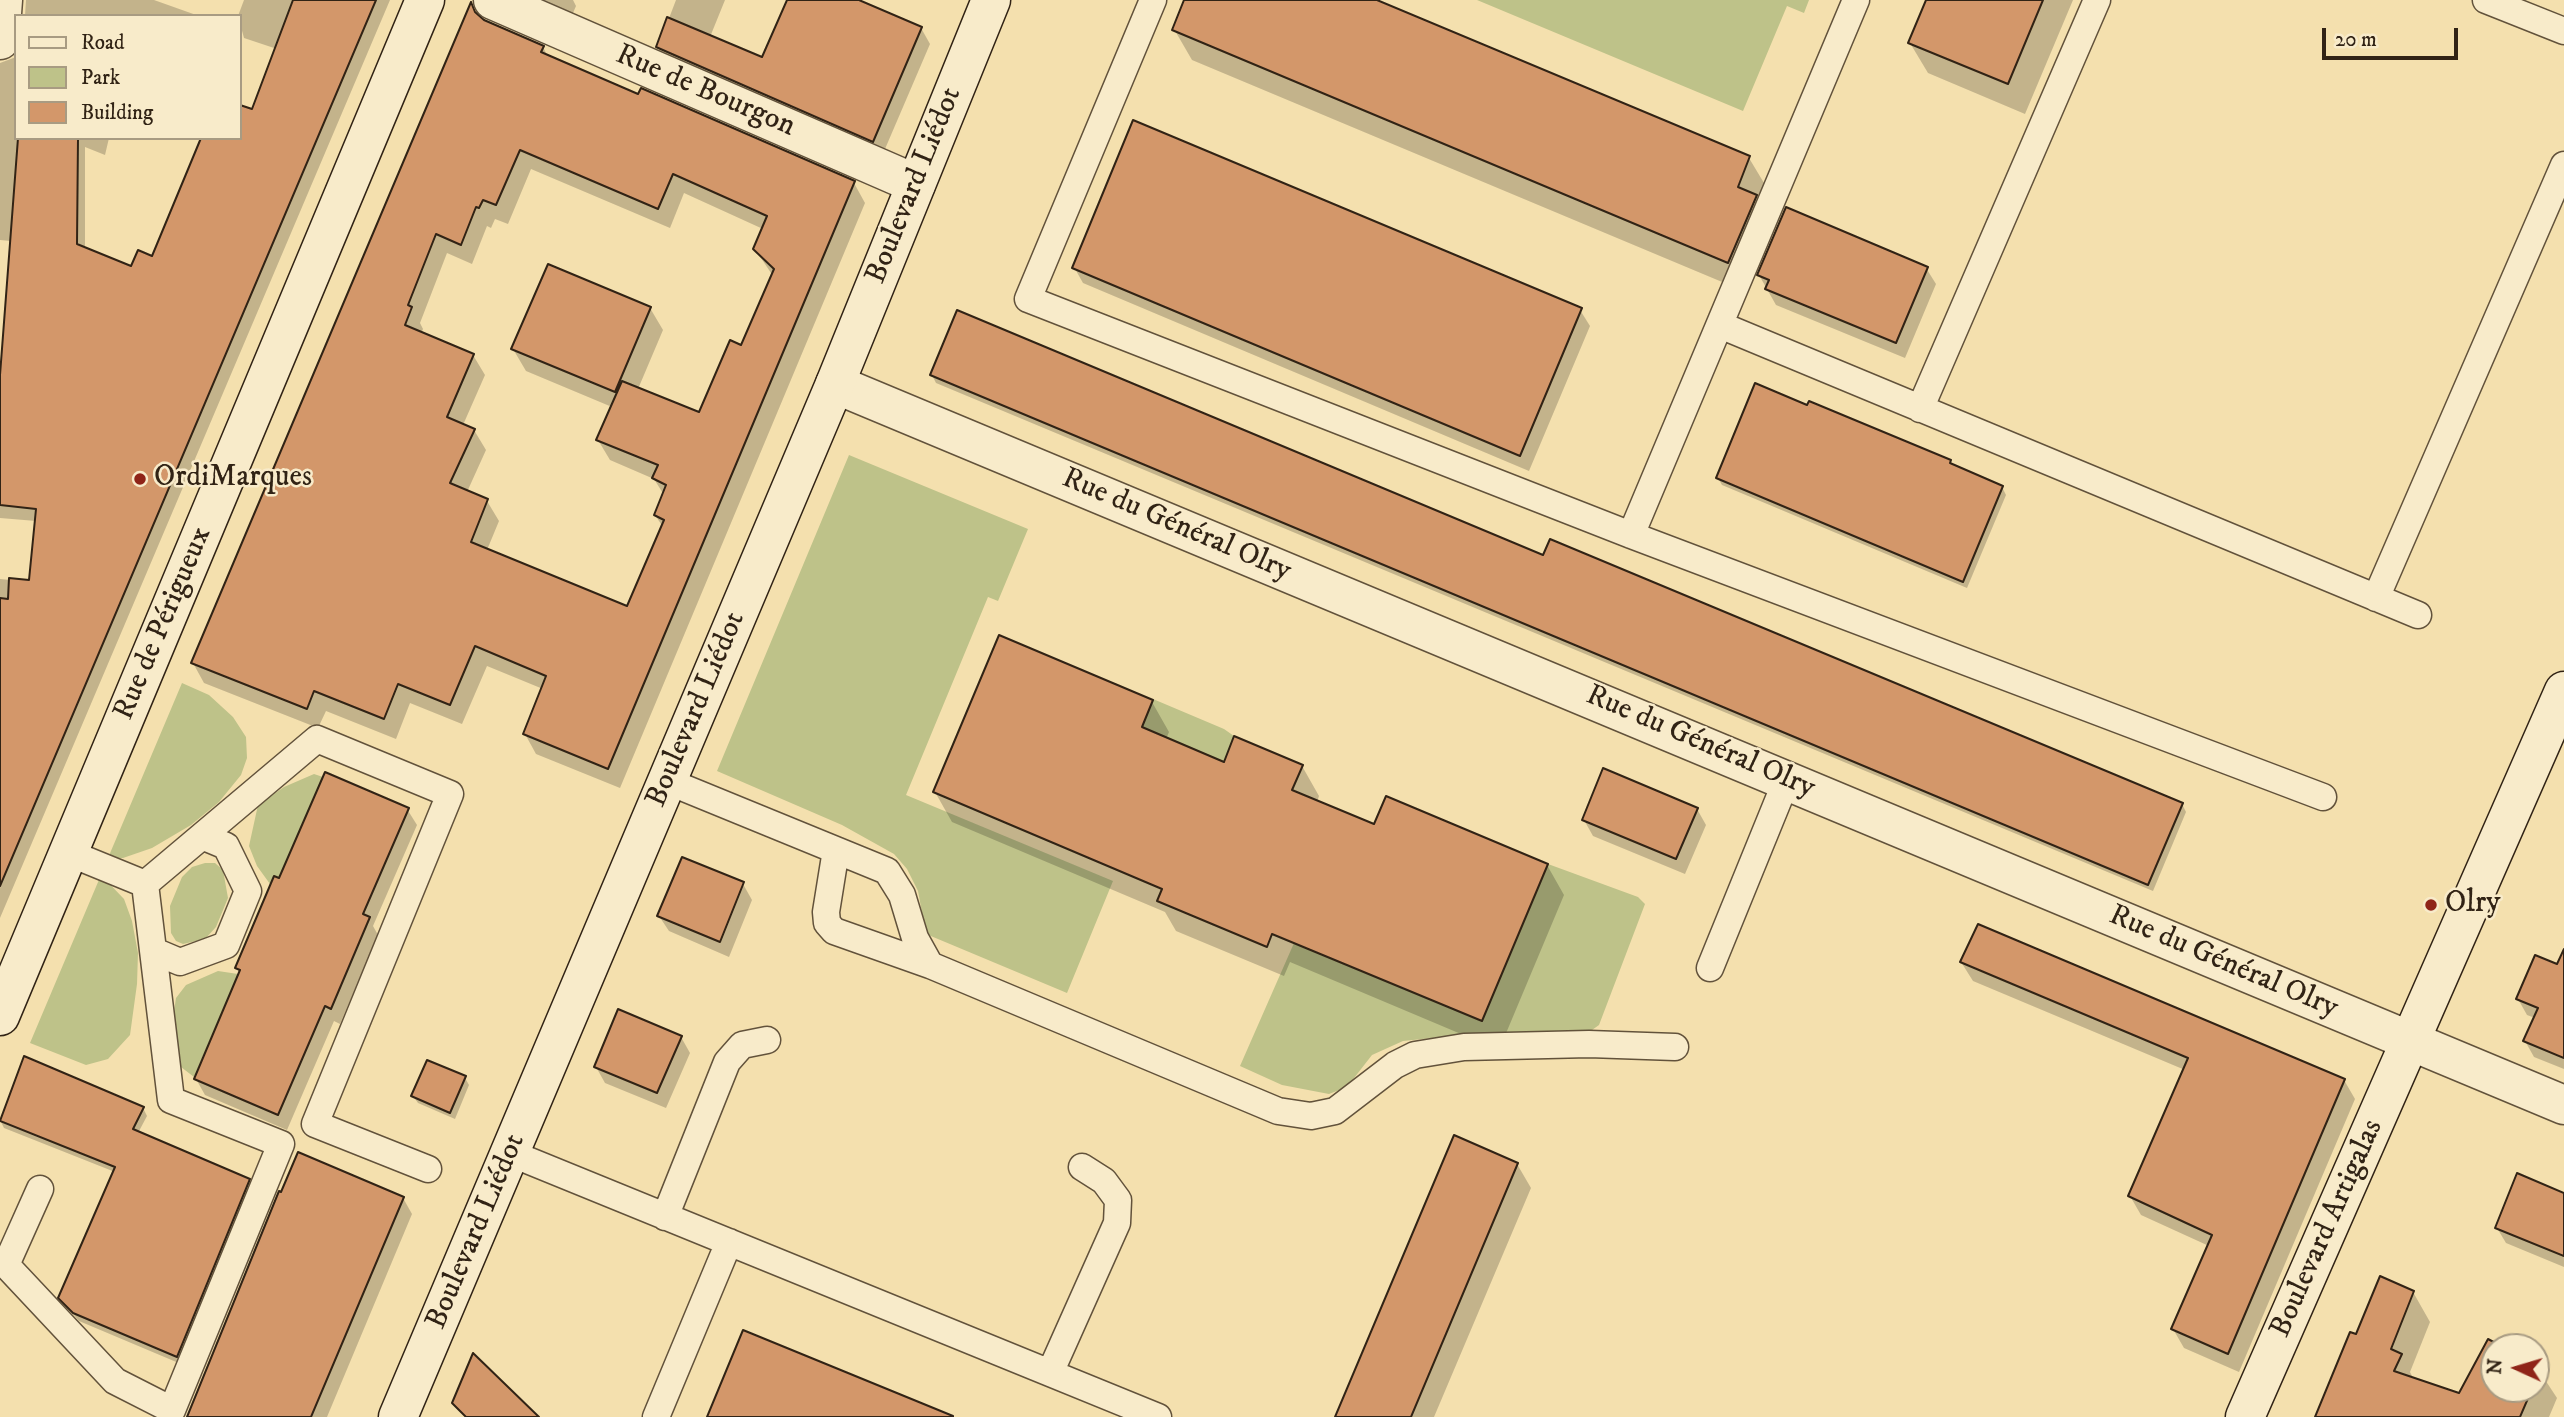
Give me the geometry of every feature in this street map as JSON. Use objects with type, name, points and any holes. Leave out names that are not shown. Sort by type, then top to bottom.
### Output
[{"type":"street","points":[[0,40],[3,0]]},
{"type":"street","name":"Rue de Périgueux","points":[[1,1011],[425,0]]},
{"type":"street","name":"Rue de Bourgon","points":[[493,0],[916,184]]},
{"type":"street","name":"Boulevard Liédot","points":[[398,1417],[835,384],[991,0]]},
{"type":"street","name":"Rue du Général Olry","points":[[835,384],[2564,1105]]},
{"type":"street","name":"Boulevard Artigalas","points":[[2245,1417],[2564,691]]},
{"type":"lane","points":[[1153,0],[1028,299],[1631,535],[2323,797]]},
{"type":"lane","points":[[1631,535],[1856,0]]},
{"type":"lane","points":[[1920,409],[2097,0]]},
{"type":"lane","points":[[2486,0],[2533,9],[2564,31]]},
{"type":"lane","points":[[2376,598],[2564,165]]},
{"type":"lane","points":[[1720,325],[2418,615]]},
{"type":"lane","points":[[40,1189],[6,1265],[115,1381],[172,1410],[281,1144],[315,1124],[450,794],[317,739],[145,884]]},
{"type":"lane","points":[[1710,968],[1787,779]]},
{"type":"lane","points":[[667,781],[887,871],[902,895],[915,939],[930,965]]},
{"type":"lane","points":[[154,951],[180,962],[226,945],[248,891],[226,846],[202,836]]},
{"type":"lane","points":[[836,850],[826,912],[827,923],[834,931],[930,965],[1292,1114],[1311,1116],[1335,1111],[1384,1072],[1415,1055],[1464,1047],[1589,1044],[1675,1047]]},
{"type":"lane","points":[[69,853],[145,884]]},
{"type":"lane","points":[[145,884],[171,1100],[281,1144]]},
{"type":"lane","points":[[665,1217],[727,1062],[742,1045],[767,1040]]},
{"type":"lane","points":[[315,1124],[428,1168]]},
{"type":"lane","points":[[510,1153],[1158,1417]]},
{"type":"lane","points":[[1050,1373],[1117,1223],[1118,1200],[1104,1181],[1082,1167]]},
{"type":"lane","points":[[656,1417],[729,1242]]},
{"type":"green space","points":[[1477,0],[1809,0],[1804,13],[1787,6],[1743,111]]},
{"type":"green space","points":[[849,455],[1028,529],[998,601],[988,597],[906,795],[1113,881],[1067,993],[926,934],[918,891],[907,869],[894,854],[842,825],[717,771]]},
{"type":"green space","points":[[182,683],[209,695],[233,717],[246,737],[247,758],[241,775],[219,802],[191,825],[152,848],[123,858],[108,858]]},
{"type":"green space","points":[[1153,699],[1224,729],[1234,736],[1224,762],[1142,727]]},
{"type":"green space","points":[[314,774],[323,777],[279,879],[274,876],[270,884],[257,866],[249,846],[258,805],[284,787]]},
{"type":"green space","points":[[215,863],[223,870],[228,898],[216,927],[205,939],[183,944],[176,941],[171,933],[170,906],[182,877],[192,867]]},
{"type":"green space","points":[[1548,864],[1638,897],[1645,904],[1599,1025],[1592,1030],[1482,1033],[1403,1041],[1372,1055],[1347,1087],[1329,1094],[1282,1085],[1240,1066],[1294,943],[1482,1021]]},
{"type":"green space","points":[[101,875],[124,899],[132,921],[138,953],[137,984],[130,1035],[108,1059],[86,1065],[30,1043]]},
{"type":"green space","points":[[218,971],[238,974],[194,1077],[181,1067],[173,1017],[176,998],[186,985]]},
{"type":"building","points":[[293,0],[376,0],[0,886],[0,598],[8,599],[9,578],[29,580],[36,509],[0,505],[0,375],[18,140],[78,140],[77,244],[131,266],[138,250],[152,256],[200,140],[242,140],[242,106],[252,109]]},
{"type":"building","points":[[787,0],[859,0],[922,27],[873,142],[656,47],[667,17],[762,57]]},
{"type":"building","points":[[1184,0],[1377,0],[1750,156],[1738,187],[1757,195],[1728,263],[1172,30]]},
{"type":"building","points":[[1926,0],[2043,0],[2008,84],[1908,43]]},
{"type":"building","points":[[471,2],[475,12],[484,20],[544,46],[541,52],[638,94],[641,88],[855,181],[608,769],[523,734],[546,676],[475,646],[450,705],[398,684],[384,719],[314,691],[307,709],[191,663]],"holes":[[[520,150],[658,209],[673,174],[767,216],[753,249],[774,269],[741,345],[730,340],[699,412],[622,381],[596,440],[658,465],[652,478],[666,485],[654,515],[664,520],[627,606],[471,542],[488,499],[450,483],[475,429],[447,417],[474,354],[405,325],[412,307],[408,305],[436,234],[461,245],[476,207],[479,208],[483,200],[496,205]]]},
{"type":"building","points":[[1133,120],[1582,308],[1520,456],[1072,268]]},
{"type":"building","points":[[1786,207],[1928,267],[1896,343],[1765,289],[1769,280],[1757,275]]},
{"type":"building","points":[[548,264],[651,307],[615,392],[511,349]]},
{"type":"building","points":[[957,310],[1543,555],[1550,539],[2183,803],[2148,885],[930,375]]},
{"type":"building","points":[[1755,383],[1807,405],[1809,401],[1951,460],[1950,463],[2003,486],[1963,582],[1716,478]]},
{"type":"building","points":[[999,635],[1153,700],[1142,727],[1224,762],[1234,736],[1303,765],[1292,790],[1374,824],[1386,796],[1548,864],[1482,1021],[1272,934],[1267,947],[1157,901],[1162,889],[933,792]]},
{"type":"building","points":[[1603,768],[1698,808],[1676,859],[1582,820]]},
{"type":"building","points":[[325,772],[409,808],[363,914],[370,917],[331,1009],[325,1006],[278,1115],[194,1079],[240,970],[235,968],[274,876],[279,878]]},
{"type":"building","points":[[682,857],[744,882],[720,942],[657,916]]},
{"type":"building","points":[[1978,924],[2345,1079],[2228,1354],[2171,1329],[2212,1235],[2128,1196],[2188,1058],[1960,962]]},
{"type":"building","points":[[2564,949],[2564,1058],[2523,1041],[2538,1008],[2516,999],[2535,955],[2557,964]]},
{"type":"building","points":[[618,1009],[682,1036],[657,1093],[594,1067]]},
{"type":"building","points":[[24,1056],[144,1107],[133,1129],[250,1179],[177,1357],[73,1313],[58,1298],[115,1167],[0,1121]]},
{"type":"building","points":[[427,1060],[466,1076],[450,1113],[411,1096]]},
{"type":"building","points":[[1454,1135],[1518,1163],[1411,1417],[1335,1417]]},
{"type":"building","points":[[298,1152],[404,1197],[311,1417],[187,1417],[279,1191],[281,1192]]},
{"type":"building","points":[[2517,1173],[2564,1193],[2564,1256],[2495,1228]]},
{"type":"building","points":[[2380,1276],[2414,1291],[2391,1349],[2402,1354],[2394,1371],[2459,1393],[2480,1354],[2480,1403],[2526,1403],[2520,1417],[2315,1417],[2350,1332],[2356,1334]]},
{"type":"building","points":[[743,1330],[953,1416],[953,1417],[707,1417]]},
{"type":"building","points":[[473,1353],[539,1417],[466,1417],[452,1403]]},
{"type":"place","name":"OrdiMarques","points":[[140,479]]},
{"type":"place","name":"Olry","points":[[2431,905]]}]
